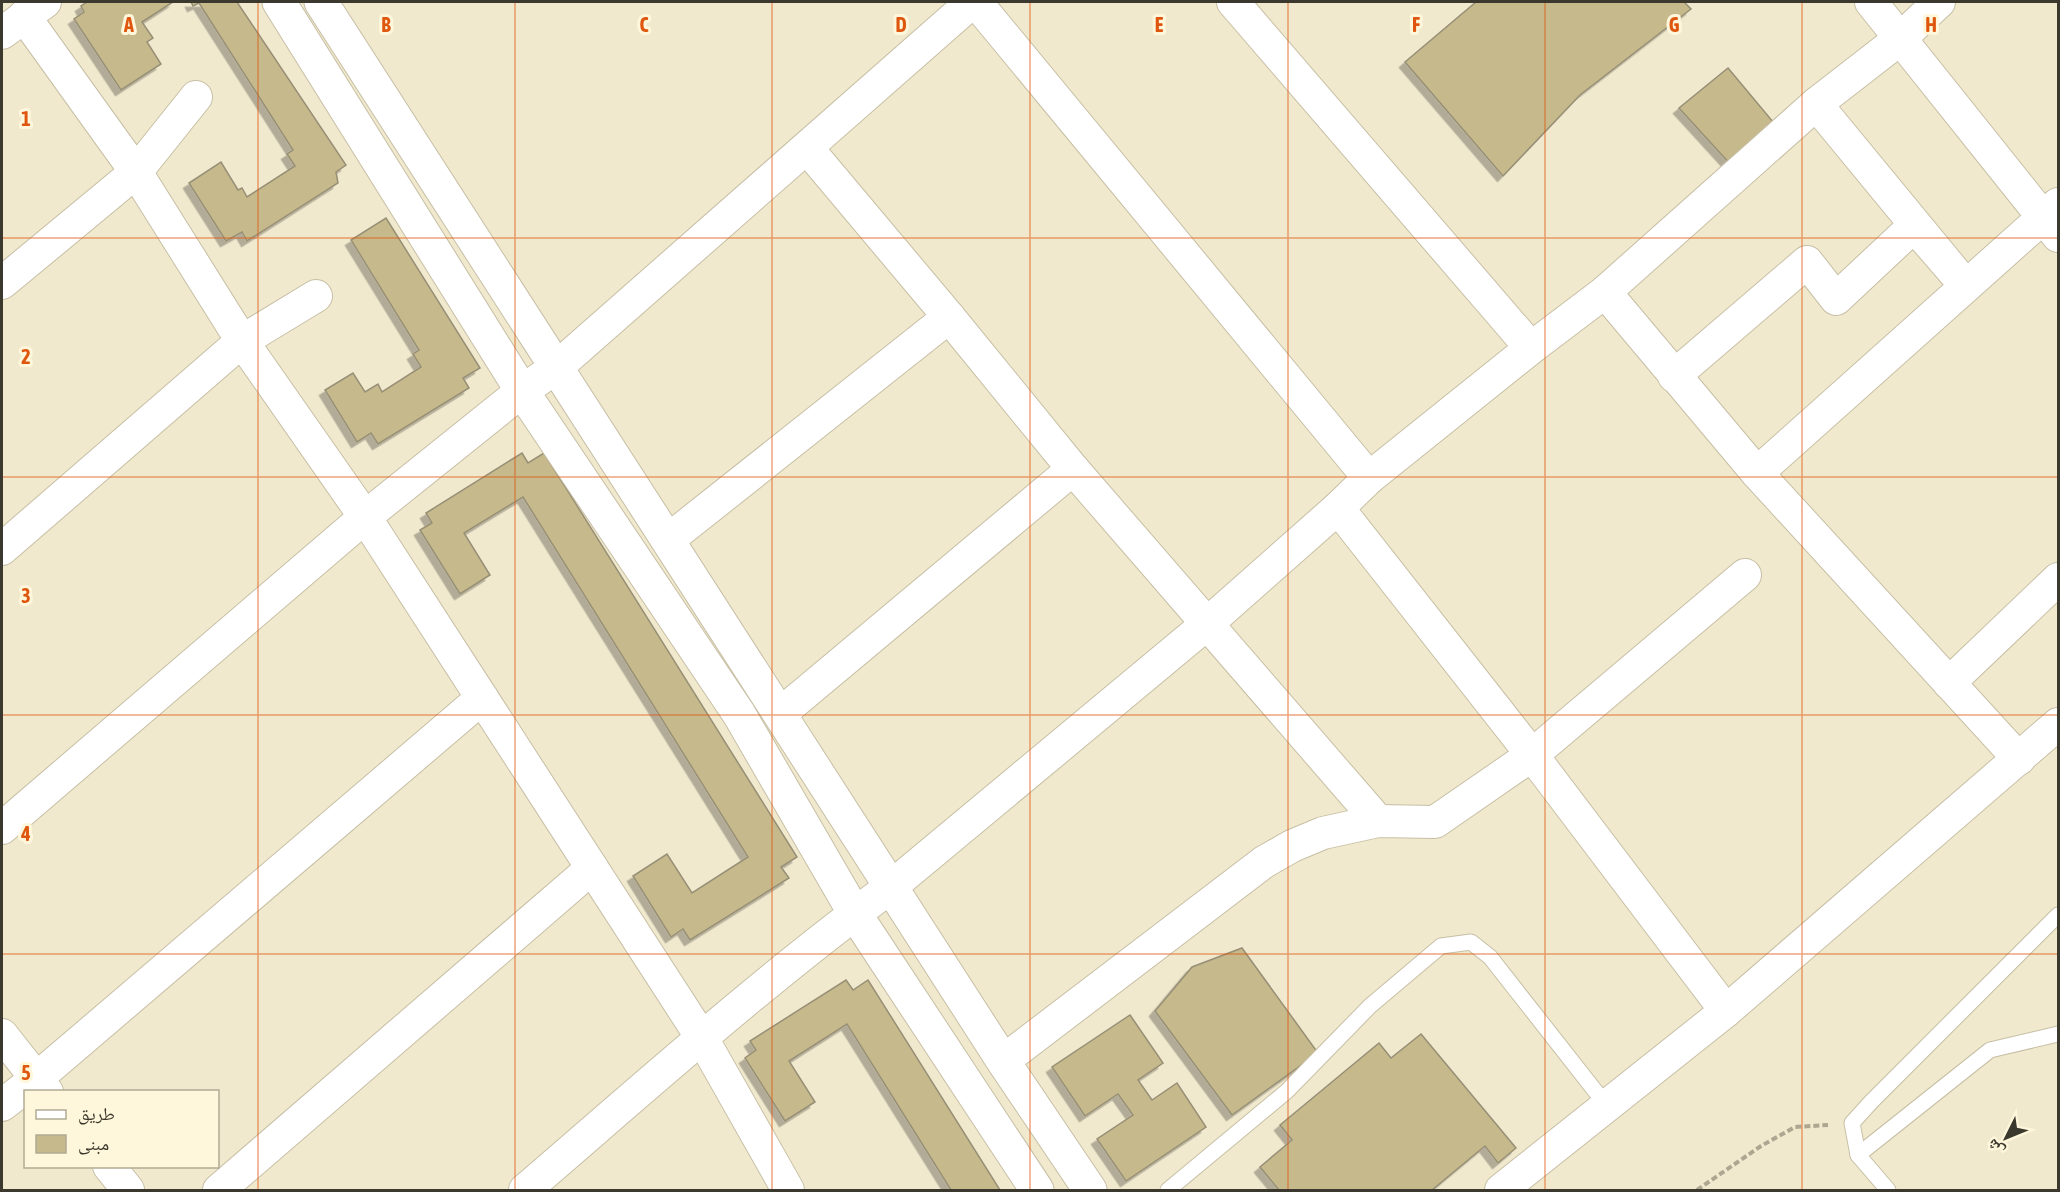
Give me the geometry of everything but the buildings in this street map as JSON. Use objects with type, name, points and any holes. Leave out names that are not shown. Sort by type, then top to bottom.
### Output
[{"type":"street","points":[[279,2],[522,391],[739,714],[855,914],[1037,1191]]},
{"type":"street","points":[[321,2],[1003,1061],[1090,1191]]},
{"type":"street","points":[[2,828],[365,518],[522,391],[556,367],[974,2],[1369,478]]},
{"type":"street","points":[[1233,2],[1531,348]]},
{"type":"street","points":[[1757,473],[1966,286],[2053,219],[1871,2]]},
{"type":"street","points":[[525,1191],[702,1038],[892,886],[1208,623],[1369,478],[1531,348],[1605,292],[1816,104],[1900,38],[1939,2]]},
{"type":"street","points":[[23,17],[136,172],[242,341],[365,518],[702,1038],[788,1191]]},
{"type":"street","points":[[2,283],[136,172],[196,97]]},
{"type":"street","points":[[1816,104],[1966,286]]},
{"type":"street","points":[[807,148],[950,317],[1073,469],[1378,821]]},
{"type":"street","points":[[1674,376],[1807,262],[1836,298],[1914,226],[1966,286]]},
{"type":"street","points":[[1605,292],[1757,473],[2019,759]]},
{"type":"street","points":[[2,549],[242,341],[316,296]]},
{"type":"street","points":[[668,540],[950,317]]},
{"type":"street","points":[[780,714],[1073,469]]},
{"type":"street","points":[[1338,508],[1532,755],[1726,1011]]},
{"type":"street","points":[[1003,1061],[1264,862],[1292,846],[1323,833],[1378,821],[1435,822],[1532,755],[1745,575]]},
{"type":"street","points":[[1949,683],[2058,579]]},
{"type":"street","points":[[2,1035],[41,1085],[482,698]]},
{"type":"street","points":[[1501,1191],[1726,1011],[2058,724]]},
{"type":"street","points":[[219,1191],[592,868]]},
{"type":"street","points":[[2,1105],[24,1094]]},
{"type":"street","points":[[110,1168],[128,1191]]},
{"type":"lane","points":[[1888,1191],[1858,1155],[1852,1123],[2058,915]]},
{"type":"lane","points":[[1168,1191],[1287,1091],[1370,1006],[1441,946],[1471,942],[1490,957],[1607,1106]]},
{"type":"lane","points":[[1858,1155],[1990,1050],[2058,1034]]},
{"type":"path","points":[[1697,1191],[1761,1146],[1795,1127],[1852,1123]]}]
